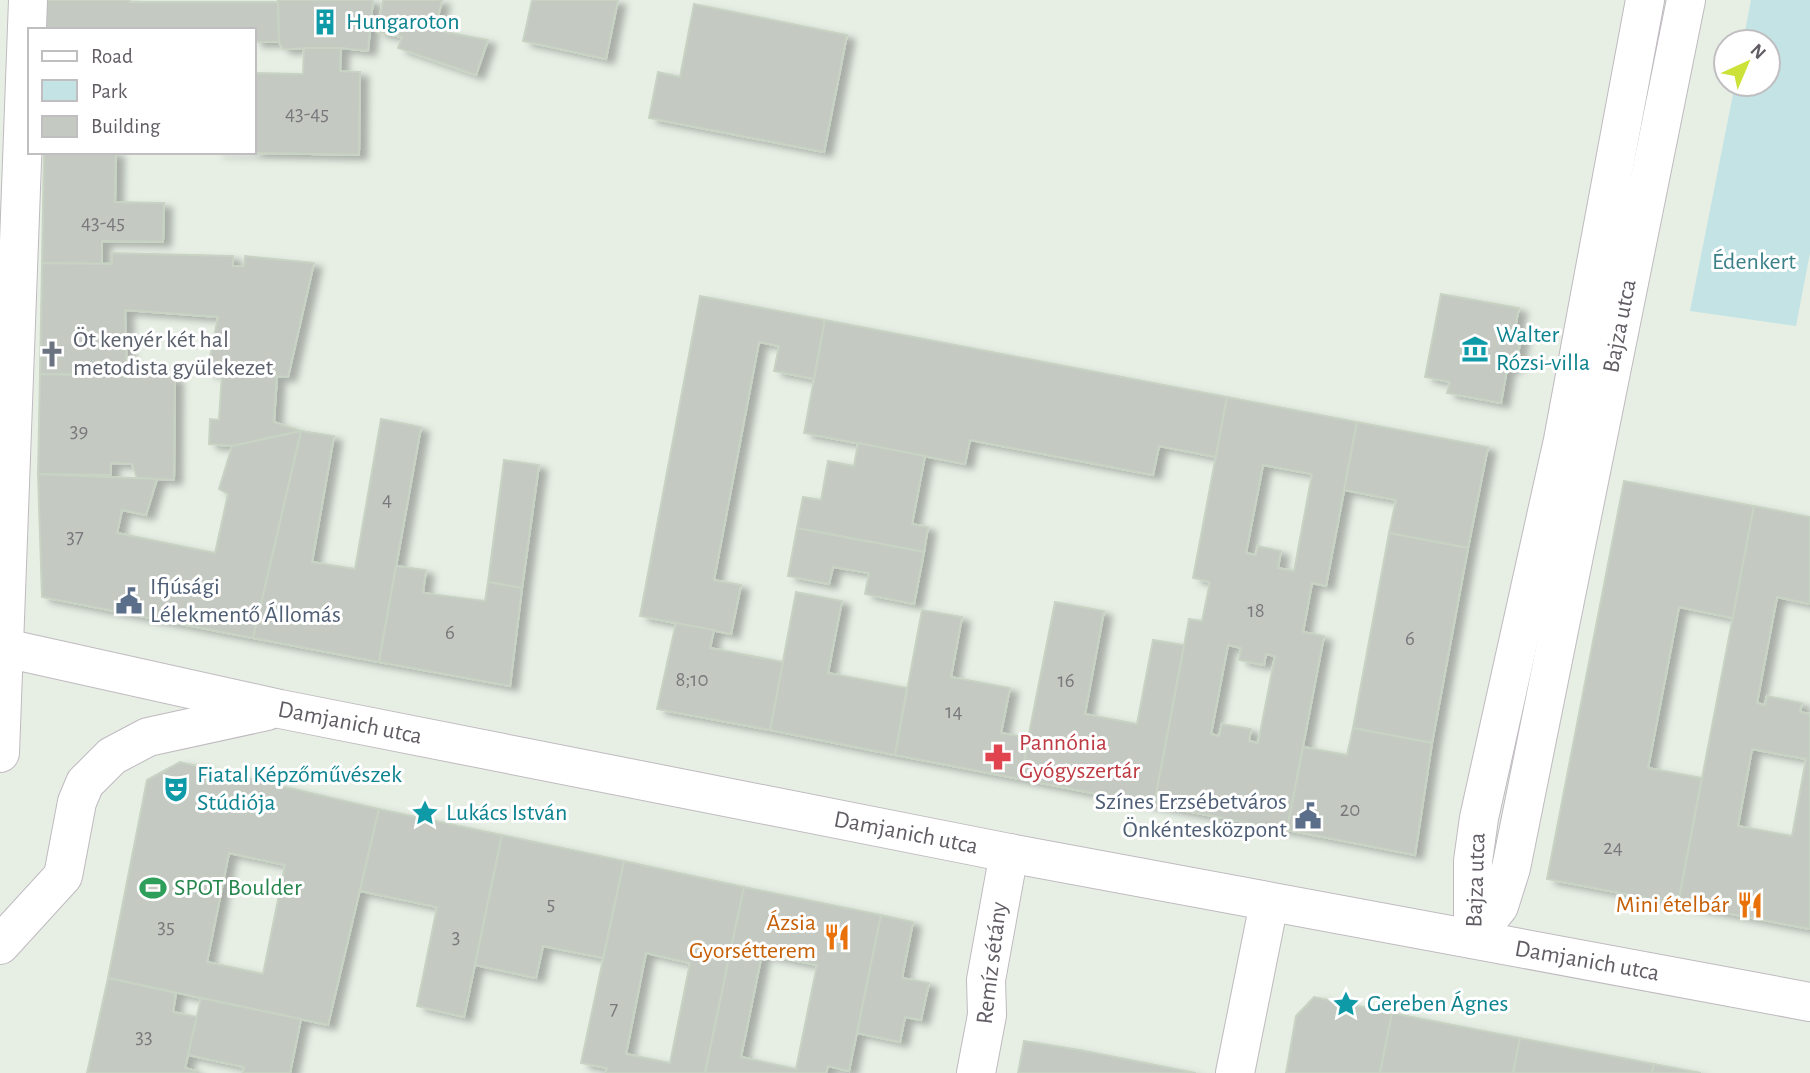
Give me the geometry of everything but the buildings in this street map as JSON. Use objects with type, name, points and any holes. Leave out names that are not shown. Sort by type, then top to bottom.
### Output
[{"type":"street","points":[[0,753],[28,0]]},
{"type":"street","name":"Bajza utca","points":[[1579,442],[1622,120],[1645,0]]},
{"type":"street","name":"Bajza utca","points":[[1473,939],[1473,861],[1479,818],[1660,129],[1686,0]]},
{"type":"street","points":[[1622,120],[1660,129]]},
{"type":"street","name":"Damjanich utca","points":[[5,648],[280,709],[1009,853],[1810,1002]]},
{"type":"street","points":[[0,945],[62,876],[77,802],[85,783],[112,755],[148,737],[280,709]]},
{"type":"street","name":"Remíz sétány","points":[[976,1073],[987,1015],[986,980],[1009,853]]},
{"type":"street","points":[[1235,1073],[1269,902]]},
{"type":"green space","name":"Édenkert","points":[[1751,0],[1810,0],[1810,253],[1796,326],[1690,311],[1732,98],[1782,98],[1782,28],[1746,28]]},
{"type":"place","name":"Hungaroton","points":[[325,22]]},
{"type":"place","name":"Walter Rózsi-villa","points":[[1475,349]]},
{"type":"place","name":"Öt kenyér két hal metodista gyülekezet","points":[[52,354]]},
{"type":"place","name":"Ifjúsági Lélekmentő Állomás","points":[[129,601]]},
{"type":"place","name":"Pannónia Gyógyszertár","points":[[998,757]]},
{"type":"place","name":"Fiatal Képzőművészek Stúdiója","points":[[176,789]]},
{"type":"place","name":"Lukács István","points":[[425,813]]},
{"type":"place","name":"Színes Erzsébetváros Önkéntesközpont","points":[[1308,816]]},
{"type":"place","name":"SPOT Boulder","points":[[153,888]]},
{"type":"place","name":"Mini ételbár","points":[[1750,905]]},
{"type":"place","name":"Ázsia Gyorsétterem","points":[[837,937]]},
{"type":"place","name":"Gereben Ágnes","points":[[1346,1004]]}]
